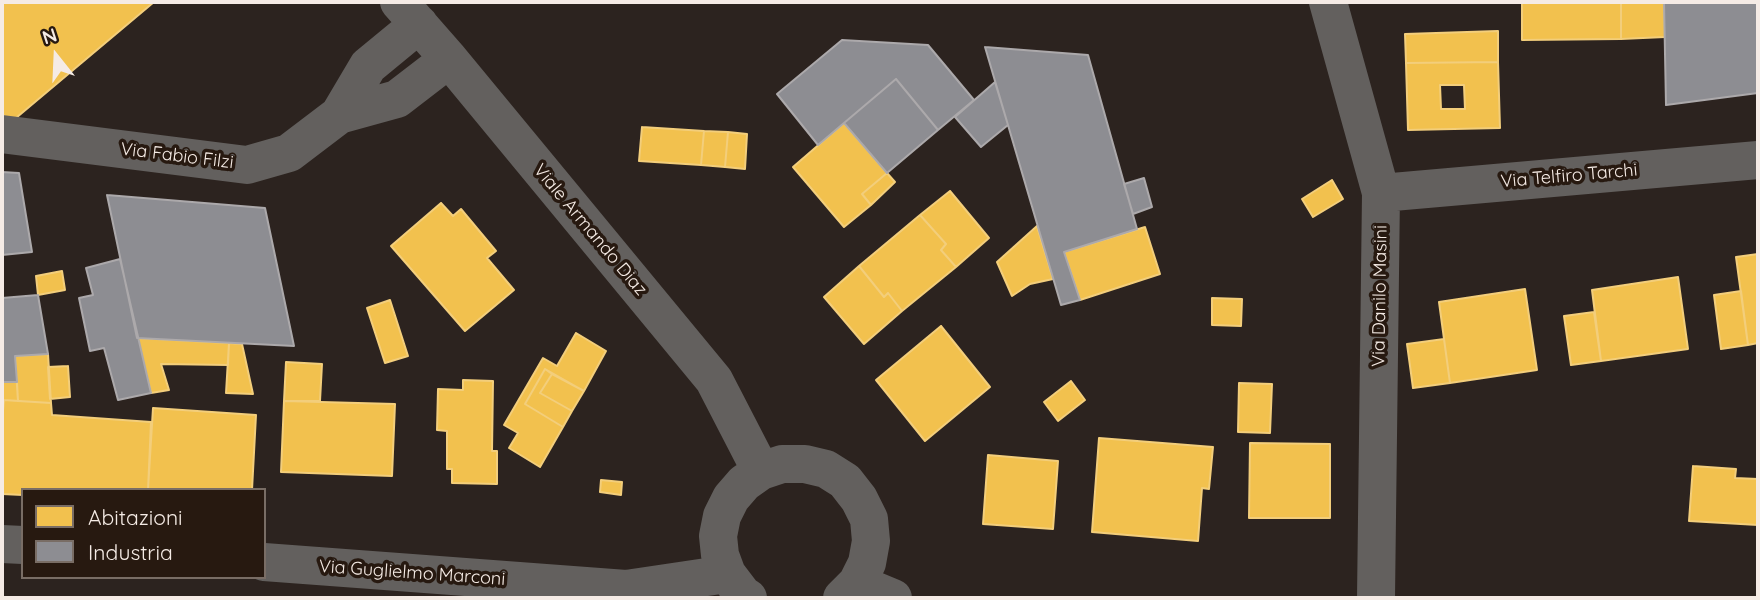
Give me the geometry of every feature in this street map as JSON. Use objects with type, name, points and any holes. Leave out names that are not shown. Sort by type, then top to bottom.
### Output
[{"type":"street","name":"Via Danilo Masini","points":[[1328,2],[1381,193],[1376,598]]},
{"type":"street","name":"Viale Armando Diaz","points":[[409,13],[714,380],[761,471]]},
{"type":"street","name":"Via Fabio Filzi","points":[[339,115],[368,66],[409,13]]},
{"type":"street","name":"Via Fabio Filzi","points":[[2,134],[247,165],[289,153],[339,115],[397,99],[449,59]]},
{"type":"street","name":"Via Telfiro Tarchi","points":[[1381,193],[1758,160]]},
{"type":"street","points":[[737,586],[720,555],[718,536],[722,516],[731,498],[744,483],[761,471],[782,464],[805,464],[826,469],[845,481],[859,499],[869,519],[872,541],[867,563],[850,591],[893,598]]},
{"type":"street","points":[[2,544],[21,545]]},
{"type":"street","name":"Via Guglielmo Marconi","points":[[266,562],[626,589],[677,590],[737,586]]},
{"type":"building: Abitazioni","points":[[2,2],[154,2],[10,123],[2,113]]},
{"type":"building: Abitazioni","points":[[1522,2],[1621,2],[1621,39],[1522,40]]},
{"type":"building: Abitazioni","points":[[1621,2],[1664,2],[1665,37],[1621,39]]},
{"type":"building: Abitazioni","points":[[1498,31],[1498,62],[1406,63],[1405,34]]},
{"type":"building: Abitazioni","points":[[1498,62],[1500,128],[1408,130],[1406,63]],"holes":[[[1440,85],[1464,85],[1465,109],[1441,109]]]},
{"type":"building: Abitazioni","points":[[844,123],[887,173],[862,194],[871,205],[844,227],[793,167]]},
{"type":"building: Abitazioni","points":[[642,127],[704,131],[701,165],[639,161]]},
{"type":"building: Abitazioni","points":[[704,131],[728,132],[725,167],[701,165]]},
{"type":"building: Abitazioni","points":[[728,132],[747,134],[745,169],[725,167]]},
{"type":"building: Abitazioni","points":[[887,173],[895,182],[871,205],[862,194]]},
{"type":"building: Abitazioni","points":[[1332,180],[1343,199],[1313,217],[1302,199]]},
{"type":"building: Abitazioni","points":[[950,191],[989,238],[956,267],[941,250],[946,244],[920,215]]},
{"type":"building: Abitazioni","points":[[441,203],[453,216],[461,209],[496,251],[487,258],[514,290],[465,331],[391,246]]},
{"type":"building: Abitazioni","points":[[920,215],[946,244],[941,250],[956,267],[902,311],[888,293],[884,297],[859,266]]},
{"type":"building: Abitazioni","points":[[1037,226],[1053,279],[1030,284],[1012,296],[997,262]]},
{"type":"building: Abitazioni","points":[[1145,227],[1160,274],[1080,300],[1064,252]]},
{"type":"building: Abitazioni","points":[[1758,254],[1758,343],[1748,345],[1736,257]]},
{"type":"building: Abitazioni","points":[[859,266],[884,297],[888,293],[902,311],[864,344],[824,297]]},
{"type":"building: Abitazioni","points":[[62,271],[65,290],[38,295],[36,276]]},
{"type":"building: Abitazioni","points":[[1678,277],[1688,349],[1601,361],[1592,290]]},
{"type":"building: Abitazioni","points":[[1525,289],[1537,370],[1450,383],[1439,302]]},
{"type":"building: Abitazioni","points":[[1741,291],[1748,345],[1721,349],[1714,295]]},
{"type":"building: Abitazioni","points":[[1212,298],[1242,299],[1241,326],[1212,325]]},
{"type":"building: Abitazioni","points":[[390,300],[408,356],[385,363],[367,308]]},
{"type":"building: Abitazioni","points":[[1594,312],[1601,361],[1571,365],[1564,316]]},
{"type":"building: Abitazioni","points":[[941,326],[990,387],[925,441],[876,380]]},
{"type":"building: Abitazioni","points":[[576,333],[606,351],[584,391],[545,369],[525,404],[563,427],[540,467],[509,448],[518,433],[504,425],[543,358],[557,366]]},
{"type":"building: Abitazioni","points":[[137,338],[229,343],[228,365],[161,364],[169,390],[151,393]]},
{"type":"building: Abitazioni","points":[[1444,339],[1450,383],[1413,388],[1407,344]]},
{"type":"building: Abitazioni","points":[[229,343],[242,344],[253,394],[226,393]]},
{"type":"building: Abitazioni","points":[[48,354],[51,403],[18,401],[15,356]]},
{"type":"building: Abitazioni","points":[[286,362],[322,364],[320,401],[284,401]]},
{"type":"building: Abitazioni","points":[[68,366],[70,397],[50,399],[48,367]]},
{"type":"building: Abitazioni","points":[[545,369],[552,374],[540,393],[572,411],[563,427],[525,404]]},
{"type":"building: Abitazioni","points":[[552,374],[584,391],[572,411],[540,393]]},
{"type":"building: Abitazioni","points":[[463,380],[493,381],[492,451],[497,451],[497,484],[452,483],[452,469],[447,469],[447,431],[437,430],[438,389],[463,390]]},
{"type":"building: Abitazioni","points":[[1071,381],[1085,400],[1058,421],[1044,402]]},
{"type":"building: Abitazioni","points":[[2,382],[17,382],[18,401],[4,400],[2,415]]},
{"type":"building: Abitazioni","points":[[1239,383],[1272,384],[1270,433],[1238,432]]},
{"type":"building: Abitazioni","points":[[4,400],[51,403],[52,415],[151,422],[148,488],[21,488],[21,495],[2,494]]},
{"type":"building: Abitazioni","points":[[284,401],[395,404],[392,476],[281,472]]},
{"type":"building: Abitazioni","points":[[153,408],[256,415],[252,488],[148,488]]},
{"type":"building: Abitazioni","points":[[1099,438],[1213,447],[1209,489],[1202,488],[1198,541],[1092,532]]},
{"type":"building: Abitazioni","points":[[1250,443],[1330,444],[1330,518],[1249,518]]},
{"type":"building: Abitazioni","points":[[988,455],[1058,461],[1053,529],[983,524]]},
{"type":"building: Abitazioni","points":[[1693,466],[1736,469],[1735,478],[1758,479],[1758,525],[1689,521]]},
{"type":"building: Abitazioni","points":[[601,480],[622,482],[621,495],[600,492]]},
{"type":"building: Industria","points":[[1664,2],[1758,2],[1758,93],[1666,105]]},
{"type":"building: Industria","points":[[842,40],[928,45],[974,100],[938,130],[896,79],[818,145],[777,94]]},
{"type":"building: Industria","points":[[985,47],[1088,55],[1137,229],[1064,252],[1080,300],[1061,305]]},
{"type":"building: Industria","points":[[896,79],[938,130],[887,173],[844,123]]},
{"type":"building: Industria","points":[[995,82],[1008,125],[981,147],[955,117]]},
{"type":"building: Industria","points":[[2,172],[19,173],[32,252],[2,255]]},
{"type":"building: Industria","points":[[1144,178],[1152,207],[1133,214],[1124,184]]},
{"type":"building: Industria","points":[[107,195],[265,208],[294,346],[137,338]]},
{"type":"building: Industria","points":[[120,259],[151,393],[118,400],[104,348],[90,351],[79,298],[93,295],[86,268]]},
{"type":"building: Industria","points":[[38,295],[48,354],[15,356],[17,382],[3,382],[2,298]]}]
